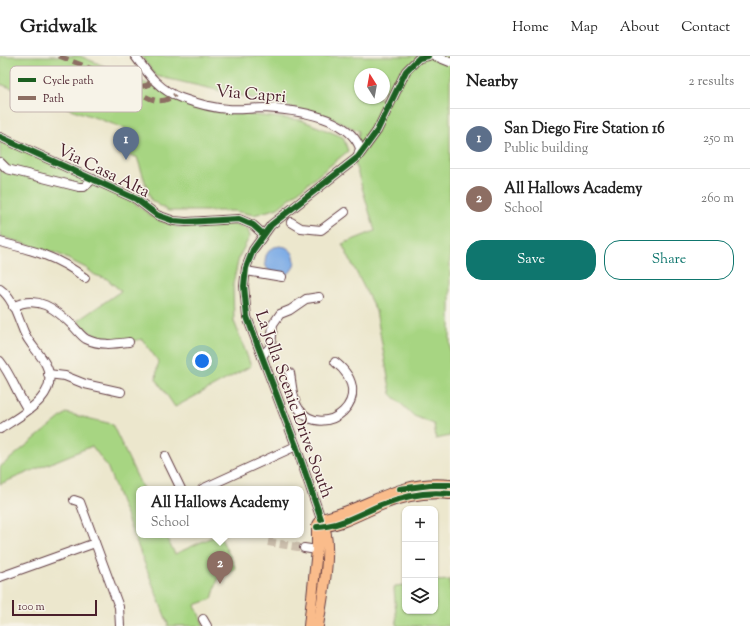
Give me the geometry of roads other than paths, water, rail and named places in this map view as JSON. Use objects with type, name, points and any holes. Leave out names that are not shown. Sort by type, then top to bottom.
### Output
[{"type":"main road","points":[[321,524],[376,498],[407,487],[450,485]]},
{"type":"main road","points":[[321,524],[338,524],[380,505],[408,496],[432,493],[450,494]]},
{"type":"main road","name":"La Jolla Scenic Drive South","points":[[309,626],[321,524]]},
{"type":"main road","name":"La Jolla Scenic Drive South","points":[[318,626],[327,563],[321,524]]},
{"type":"street","name":"Via Capri","points":[[135,56],[160,87],[180,98],[228,109],[265,108],[295,112],[331,121],[353,134],[360,148],[358,157]]},
{"type":"street","name":"La Jolla Scenic Drive South","points":[[321,524],[296,446],[247,317],[245,305],[246,271],[253,250],[270,225],[358,157],[377,131],[406,71],[419,58],[428,56]]},
{"type":"street","points":[[435,56],[450,62]]},
{"type":"street","name":"Via Casa Alta","points":[[0,137],[136,199],[157,215],[174,220],[239,220],[253,226],[263,234]]},
{"type":"street","points":[[0,162],[2,170],[79,187],[84,187],[93,179]]},
{"type":"street","points":[[284,214],[285,220],[301,228],[320,230],[345,212]]},
{"type":"street","points":[[0,242],[46,254],[75,270],[85,278]]},
{"type":"street","points":[[246,271],[282,277]]},
{"type":"street","points":[[0,289],[7,295],[25,334],[47,366],[48,374],[48,385],[38,403],[0,429]]},
{"type":"street","points":[[262,356],[271,346],[273,324],[280,314],[290,310],[306,299],[319,297]]},
{"type":"street","points":[[13,307],[20,303],[34,301],[42,303],[58,312],[84,338],[97,343],[129,342]]},
{"type":"street","points":[[0,361],[11,377],[19,397],[28,410]]},
{"type":"street","points":[[290,374],[298,409],[306,416],[323,421],[336,417],[347,409],[351,401],[353,387],[343,369],[335,362]]},
{"type":"street","points":[[48,374],[64,376],[85,384],[121,392]]},
{"type":"street","points":[[284,414],[298,409]]},
{"type":"street","points":[[209,486],[296,446]]},
{"type":"street","points":[[165,456],[180,486]]},
{"type":"street","points":[[74,500],[80,502],[119,607],[120,626]]},
{"type":"street","points":[[0,577],[95,543]]},
{"type":"street","points":[[304,548],[317,550]]},
{"type":"water","points":[[280,246],[286,247],[294,255],[294,267],[286,275],[280,276],[274,275],[266,267],[265,261],[266,255],[274,247]]},
{"type":"tunnel","points":[[268,542],[304,548]]},
{"type":"place","name":"San Diego Fire Station 16","points":[[126,160]]},
{"type":"place","name":"All Hallows Academy","points":[[220,584]]}]
